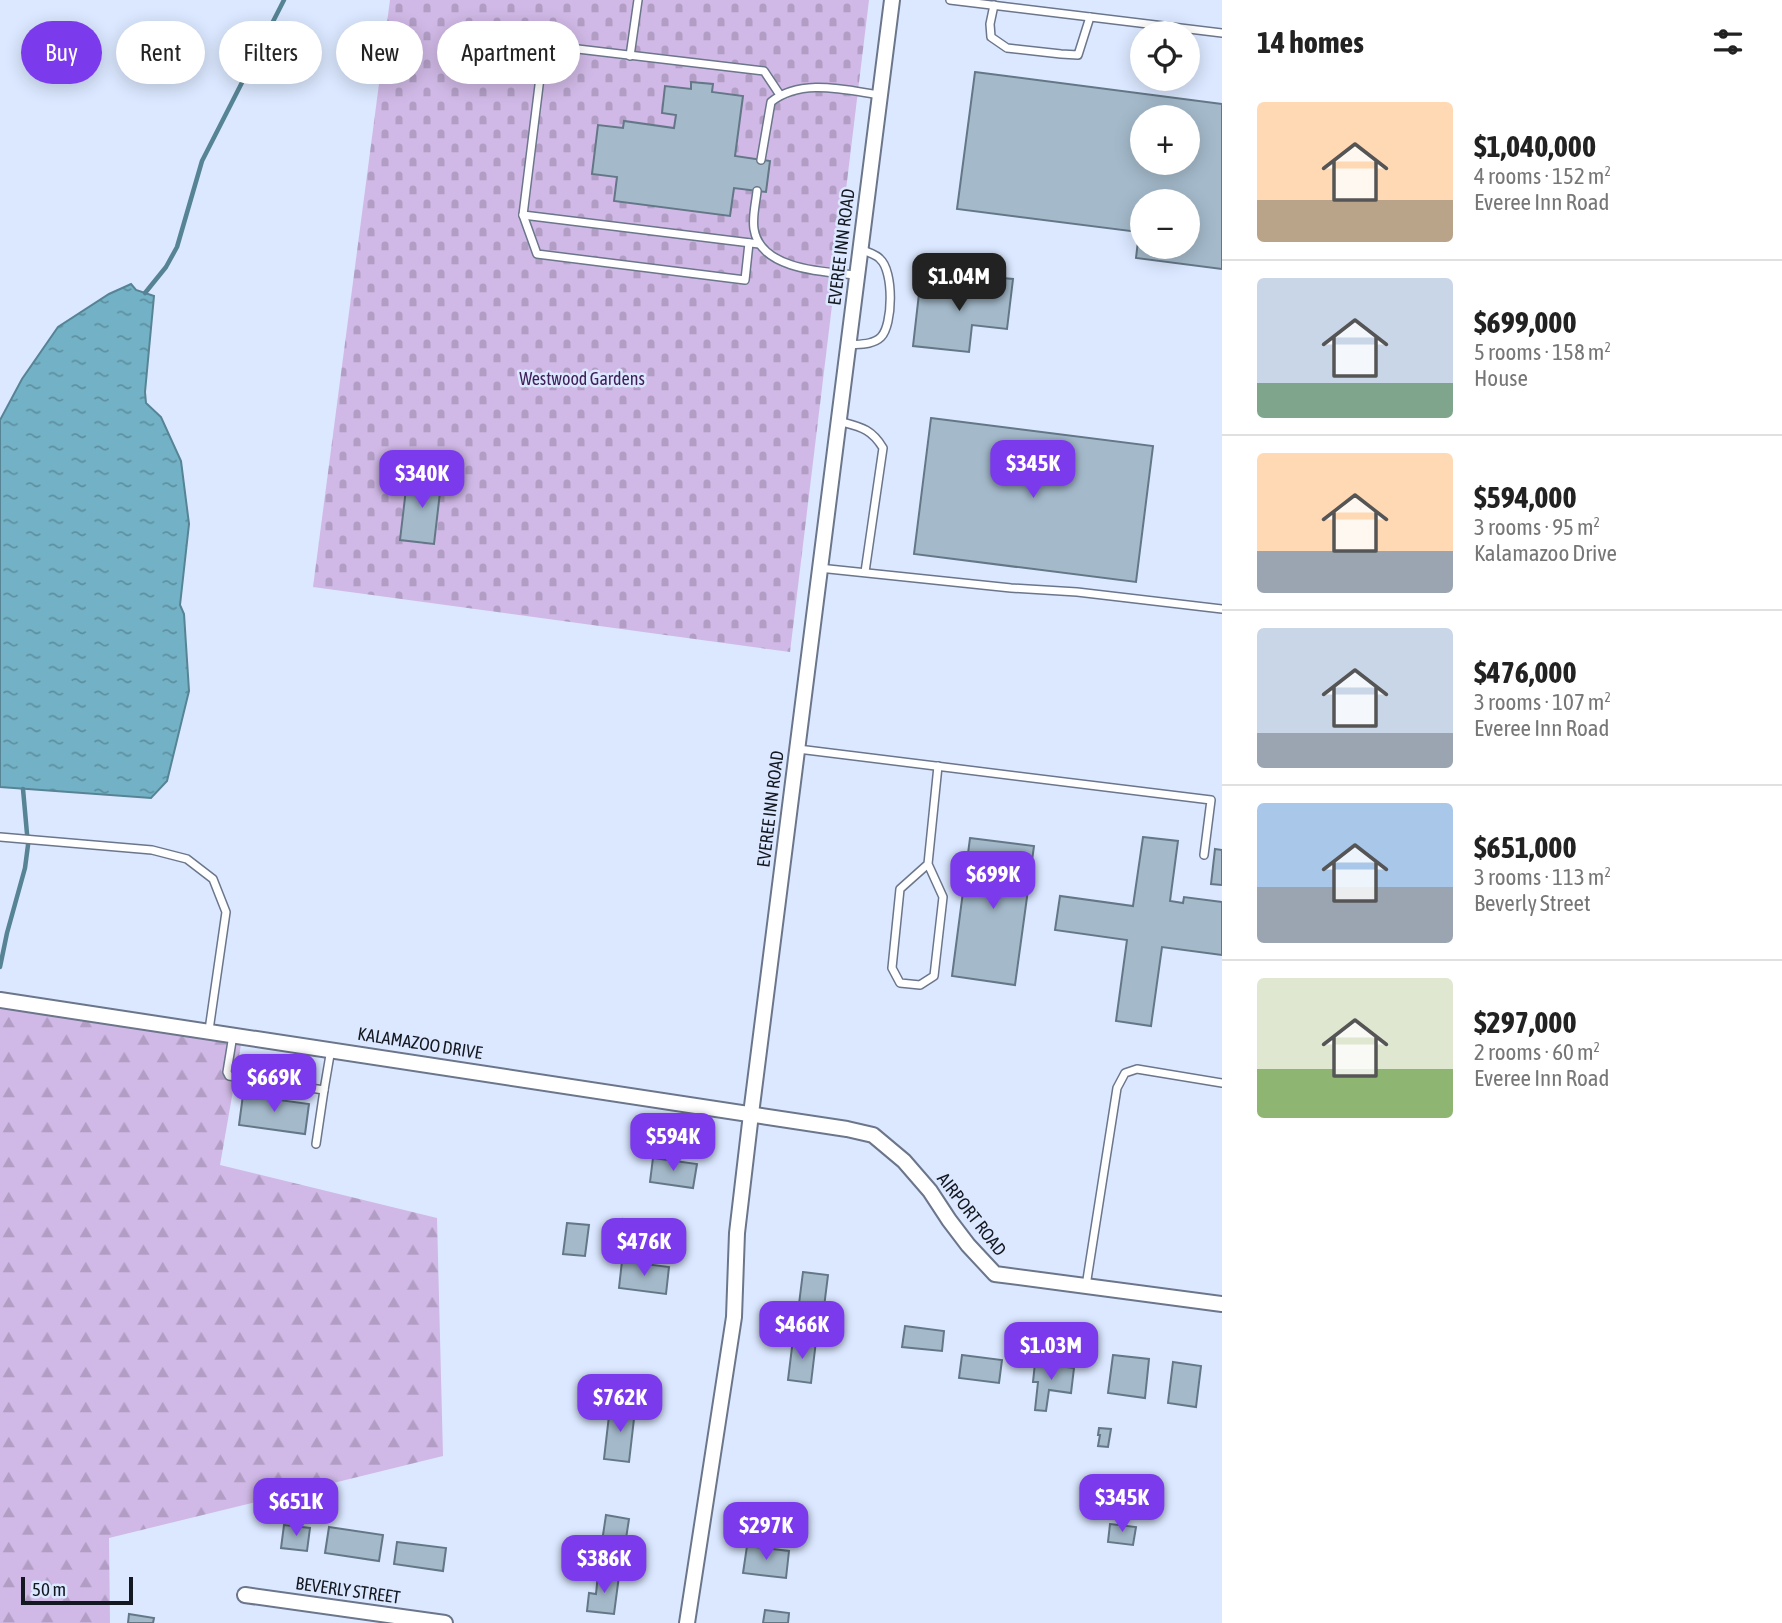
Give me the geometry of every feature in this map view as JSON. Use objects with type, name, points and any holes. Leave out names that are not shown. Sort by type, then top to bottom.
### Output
[{"type":"street","name":"EVEREE INN ROAD","points":[[687,1623],[734,1317],[737,1233],[751,1114],[892,0]]},
{"type":"street","name":"KALAMAZOO DRIVE","points":[[0,1000],[751,1114]]},
{"type":"street","name":"AIRPORT ROAD","points":[[751,1114],[873,1135],[904,1161],[930,1191],[968,1245],[995,1274],[1222,1304]]},
{"type":"street","name":"BEVERLY STREET","points":[[245,1595],[445,1623]]},
{"type":"lane","points":[[630,56],[638,0]]},
{"type":"lane","points":[[950,0],[1222,33]]},
{"type":"lane","points":[[994,5],[990,24],[991,37],[1007,48],[1078,55],[1090,17]]},
{"type":"lane","points":[[748,243],[745,280],[537,254],[523,215],[544,45],[764,71],[780,95]]},
{"type":"lane","points":[[761,160],[771,102],[780,95],[822,87],[880,95]]},
{"type":"lane","points":[[757,191],[754,229],[761,248],[780,260],[811,271],[856,275]]},
{"type":"lane","points":[[523,215],[759,244]]},
{"type":"lane","points":[[847,345],[872,342],[881,337],[887,326],[891,287],[888,272],[880,259],[860,248]]},
{"type":"lane","points":[[838,421],[863,428],[876,436],[883,448],[865,572]]},
{"type":"lane","points":[[819,568],[1011,588],[1077,592],[1222,609]]},
{"type":"lane","points":[[797,749],[1211,800],[1204,855]]},
{"type":"lane","points":[[928,864],[900,889],[892,968],[900,983],[920,985],[934,975],[943,897],[928,864],[938,766]]},
{"type":"lane","points":[[0,837],[152,850],[187,859],[213,879],[226,912],[209,1030]]},
{"type":"lane","points":[[233,1034],[227,1072],[229,1076],[324,1090]]},
{"type":"lane","points":[[316,1144],[331,1049]]},
{"type":"lane","points":[[1086,1286],[1117,1088],[1125,1073],[1137,1069],[1222,1083]]},
{"type":"green space","name":"Westwood Gardens","points":[[390,0],[869,0],[790,652],[313,587],[379,84],[423,84],[423,21],[387,21]]},
{"type":"green space","points":[[0,997],[242,1039],[220,1165],[437,1218],[443,1456],[109,1538],[110,1623],[0,1623]]},
{"type":"water","points":[[131,284],[136,290],[154,296],[146,403],[161,417],[181,461],[189,524],[180,605],[184,614],[189,691],[167,781],[151,798],[0,787],[0,420],[22,379],[58,327],[109,294]]},
{"type":"building","points":[[975,72],[1222,104],[1222,269],[1144,259],[1200,259],[1200,189],[1130,189],[1130,231],[957,209]]},
{"type":"building","points":[[691,82],[713,84],[712,92],[743,96],[735,156],[770,161],[766,192],[734,188],[730,216],[614,201],[617,177],[592,174],[598,125],[623,128],[624,121],[674,128],[676,115],[662,113],[665,86],[691,89]]},
{"type":"building","points":[[935,276],[963,279],[962,290],[990,293],[992,277],[1013,279],[1007,329],[972,325],[969,352],[913,346],[920,285],[934,287]]},
{"type":"building","points":[[931,418],[1153,446],[1136,582],[914,554]]},
{"type":"building","points":[[418,472],[442,475],[434,544],[400,540],[406,489],[416,490]]},
{"type":"building","points":[[1143,837],[1178,841],[1170,901],[1183,903],[1184,897],[1222,902],[1222,955],[1162,947],[1151,1026],[1116,1021],[1127,940],[1055,930],[1060,896],[1133,906]]},
{"type":"building","points":[[970,838],[1034,846],[1015,985],[952,976]]},
{"type":"building","points":[[1215,849],[1222,850],[1222,885],[1211,884]]},
{"type":"building","points":[[243,1095],[309,1104],[305,1134],[239,1125]]},
{"type":"building","points":[[653,1158],[697,1164],[693,1188],[650,1182]]},
{"type":"building","points":[[623,1219],[644,1222],[641,1244],[620,1241]]},
{"type":"building","points":[[567,1223],[589,1225],[585,1256],[563,1254]]},
{"type":"building","points":[[622,1261],[669,1267],[666,1294],[619,1288]]},
{"type":"building","points":[[803,1272],[828,1275],[822,1323],[797,1320]]},
{"type":"building","points":[[905,1326],[944,1331],[942,1351],[902,1347]]},
{"type":"building","points":[[793,1339],[816,1341],[811,1383],[788,1380]]},
{"type":"building","points":[[962,1355],[1002,1360],[999,1383],[959,1378]]},
{"type":"building","points":[[1113,1355],[1149,1359],[1145,1398],[1108,1393]]},
{"type":"building","points":[[1173,1362],[1201,1366],[1196,1407],[1168,1403]]},
{"type":"building","points":[[1035,1363],[1074,1368],[1071,1393],[1049,1390],[1046,1411],[1035,1410],[1038,1382],[1033,1382]]},
{"type":"building","points":[[610,1407],[635,1410],[629,1462],[604,1459]]},
{"type":"building","points":[[1099,1428],[1111,1429],[1108,1447],[1098,1446]]},
{"type":"building","points":[[606,1515],[629,1519],[623,1558],[600,1555]]},
{"type":"building","points":[[1110,1524],[1136,1527],[1133,1545],[1108,1542]]},
{"type":"building","points":[[284,1525],[310,1528],[307,1551],[281,1548]]},
{"type":"building","points":[[329,1527],[383,1535],[379,1561],[325,1553]]},
{"type":"building","points":[[397,1542],[446,1548],[443,1571],[394,1564]]},
{"type":"building","points":[[747,1546],[789,1551],[786,1578],[743,1573]]},
{"type":"building","points":[[598,1574],[619,1576],[614,1614],[587,1611],[589,1593],[596,1594]]},
{"type":"building","points":[[765,1610],[789,1613],[788,1623],[763,1623]]},
{"type":"building","points":[[129,1614],[154,1618],[153,1623],[128,1623]]},
{"type":"waterway","points":[[145,293],[166,267],[177,247],[202,161],[284,0]]},
{"type":"waterway","points":[[0,967],[25,868],[28,845],[23,789]]}]
